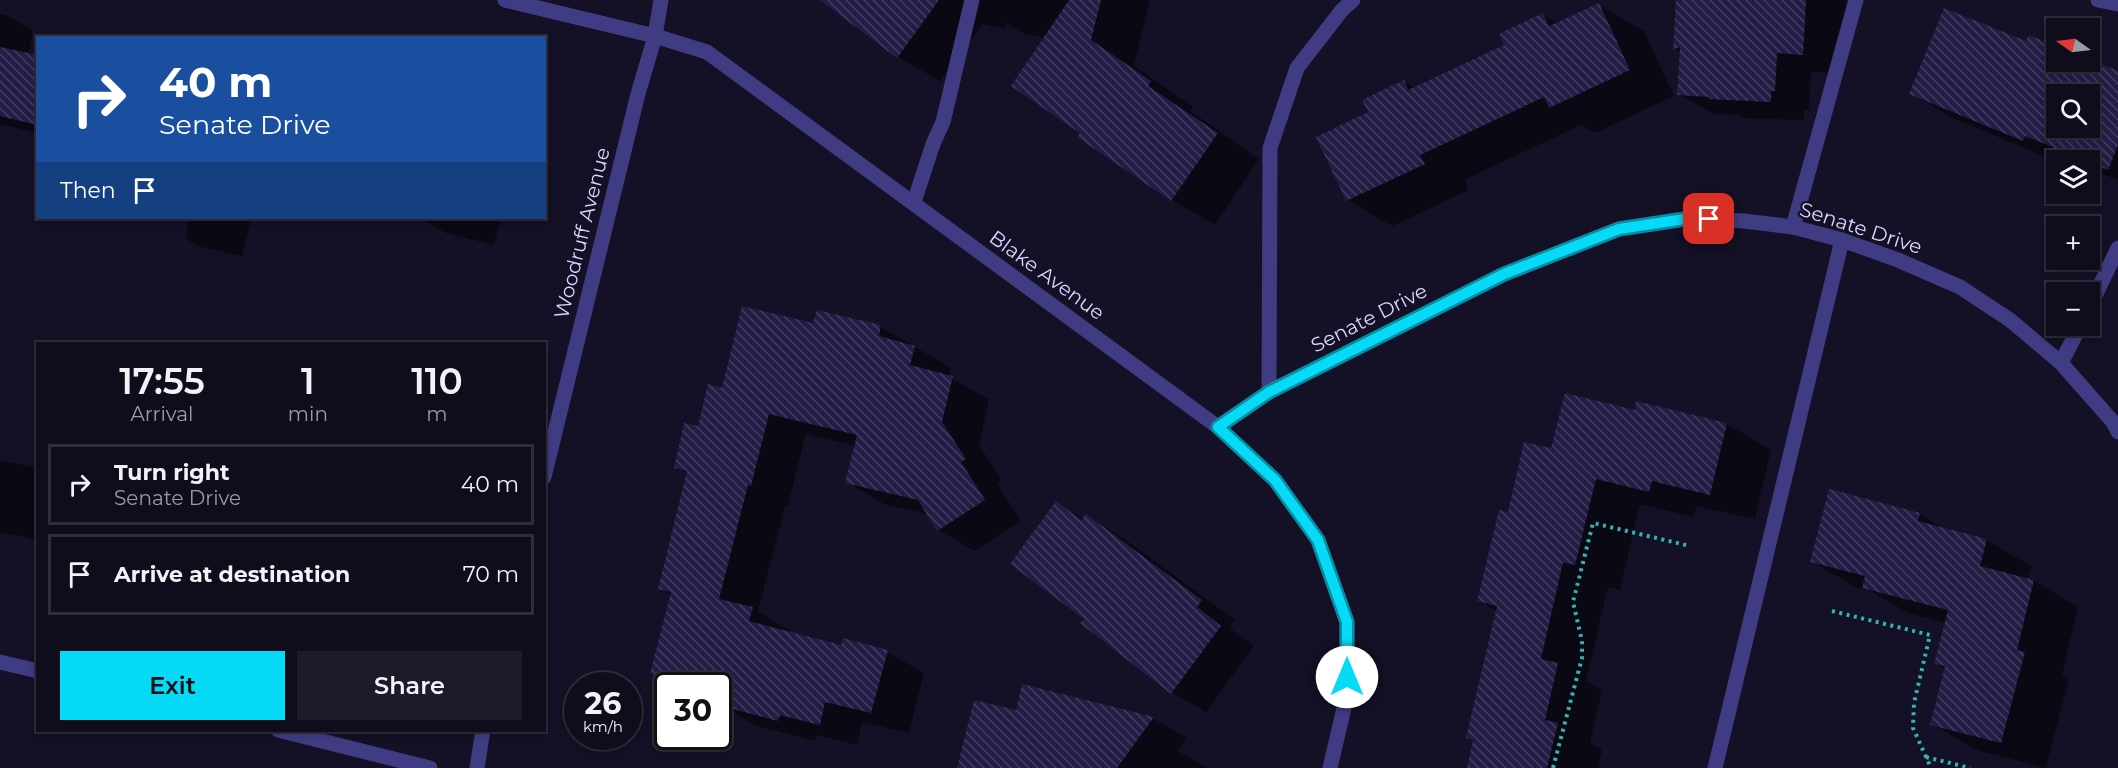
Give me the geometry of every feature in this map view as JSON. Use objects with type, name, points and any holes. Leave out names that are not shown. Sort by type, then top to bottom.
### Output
[{"type":"street","name":"Blake Avenue","points":[[505,0],[655,36],[707,52],[1218,427],[1275,480],[1318,540],[1347,622],[1347,695],[1330,768]]},
{"type":"street","name":"Woodruff Avenue","points":[[546,469],[638,94],[655,36],[661,0]]},
{"type":"street","points":[[914,202],[933,144],[943,122],[972,0]]},
{"type":"street","points":[[1269,392],[1270,148],[1297,68],[1342,10],[1353,0]]},
{"type":"street","points":[[1793,227],[1856,0]]},
{"type":"street","points":[[2098,0],[2118,4]]},
{"type":"street","name":"Senate Drive","points":[[1218,427],[1269,392],[1504,274],[1619,229],[1691,218],[1793,227],[1842,240],[1899,260],[1960,287],[2010,320],[2061,363],[2113,422],[2118,432]]},
{"type":"street","points":[[1715,768],[1842,240]]},
{"type":"street","points":[[2100,285],[2118,248]]},
{"type":"street","points":[[2061,363],[2075,336]]},
{"type":"street","points":[[0,662],[36,671]]},
{"type":"street","points":[[286,732],[430,768]]},
{"type":"street","points":[[477,768],[483,732]]},
{"type":"path","points":[[1553,768],[1581,658],[1582,641],[1573,602],[1593,523],[1690,546]]},
{"type":"path","points":[[1832,611],[1930,635],[1914,703],[1913,728],[1931,768]]},
{"type":"path","points":[[1925,757],[1970,768]]},
{"type":"building","points":[[820,0],[939,0],[897,58]]},
{"type":"building","points":[[1069,0],[1101,0],[1091,40],[1151,81],[1148,86],[1218,133],[1171,201],[1077,137],[1080,133],[1011,86]]},
{"type":"building","points":[[1676,0],[1806,0],[1803,55],[1777,53],[1775,91],[1771,91],[1771,102],[1677,95],[1680,47],[1673,50]]},
{"type":"building","points":[[1599,3],[1630,70],[1549,108],[1544,97],[1420,155],[1425,164],[1346,201],[1316,137],[1368,112],[1362,100],[1404,80],[1408,90],[1504,45],[1499,34],[1543,13],[1549,26]]},
{"type":"building","points":[[1944,8],[2026,41],[2029,35],[2046,42],[2046,72],[2100,72],[2100,63],[2118,71],[2118,145],[2108,170],[2100,167],[2100,150],[2059,150],[2025,136],[2023,141],[1909,94]]},
{"type":"building","points":[[0,47],[36,55],[36,125],[0,116]]},
{"type":"building","points":[[742,306],[813,323],[817,310],[881,325],[879,336],[915,346],[910,365],[953,376],[942,422],[966,459],[961,462],[985,500],[937,531],[918,500],[845,483],[857,435],[769,414],[719,599],[753,607],[749,621],[841,645],[843,638],[888,650],[871,713],[825,702],[820,725],[780,715],[778,721],[732,709],[732,672],[654,672],[654,675],[650,674],[671,592],[658,589],[687,471],[674,468],[684,423],[698,426],[708,384],[722,388]]},
{"type":"building","points":[[1565,393],[1635,410],[1636,401],[1727,423],[1710,495],[1652,481],[1649,492],[1596,479],[1575,565],[1563,562],[1541,659],[1558,663],[1545,720],[1558,723],[1547,768],[1467,768],[1473,740],[1466,738],[1497,606],[1477,601],[1499,510],[1508,512],[1524,442],[1551,448]]},
{"type":"building","points":[[1829,489],[1920,513],[1918,521],[1987,539],[1980,566],[2034,580],[2017,650],[2025,652],[2001,743],[1930,725],[1945,666],[1934,664],[1948,610],[1862,588],[1865,576],[1810,562]]},
{"type":"building","points":[[1056,501],[1081,520],[1086,514],[1202,600],[1197,607],[1221,626],[1171,694],[1080,623],[1084,619],[1010,564]]},
{"type":"building","points":[[1022,684],[1154,717],[1117,768],[957,768],[974,700],[1016,710]]},
{"type":"route","points":[[1347,677],[1347,622],[1318,540],[1275,480],[1218,427],[1269,392],[1504,274],[1619,229],[1691,218],[1709,219]]}]
